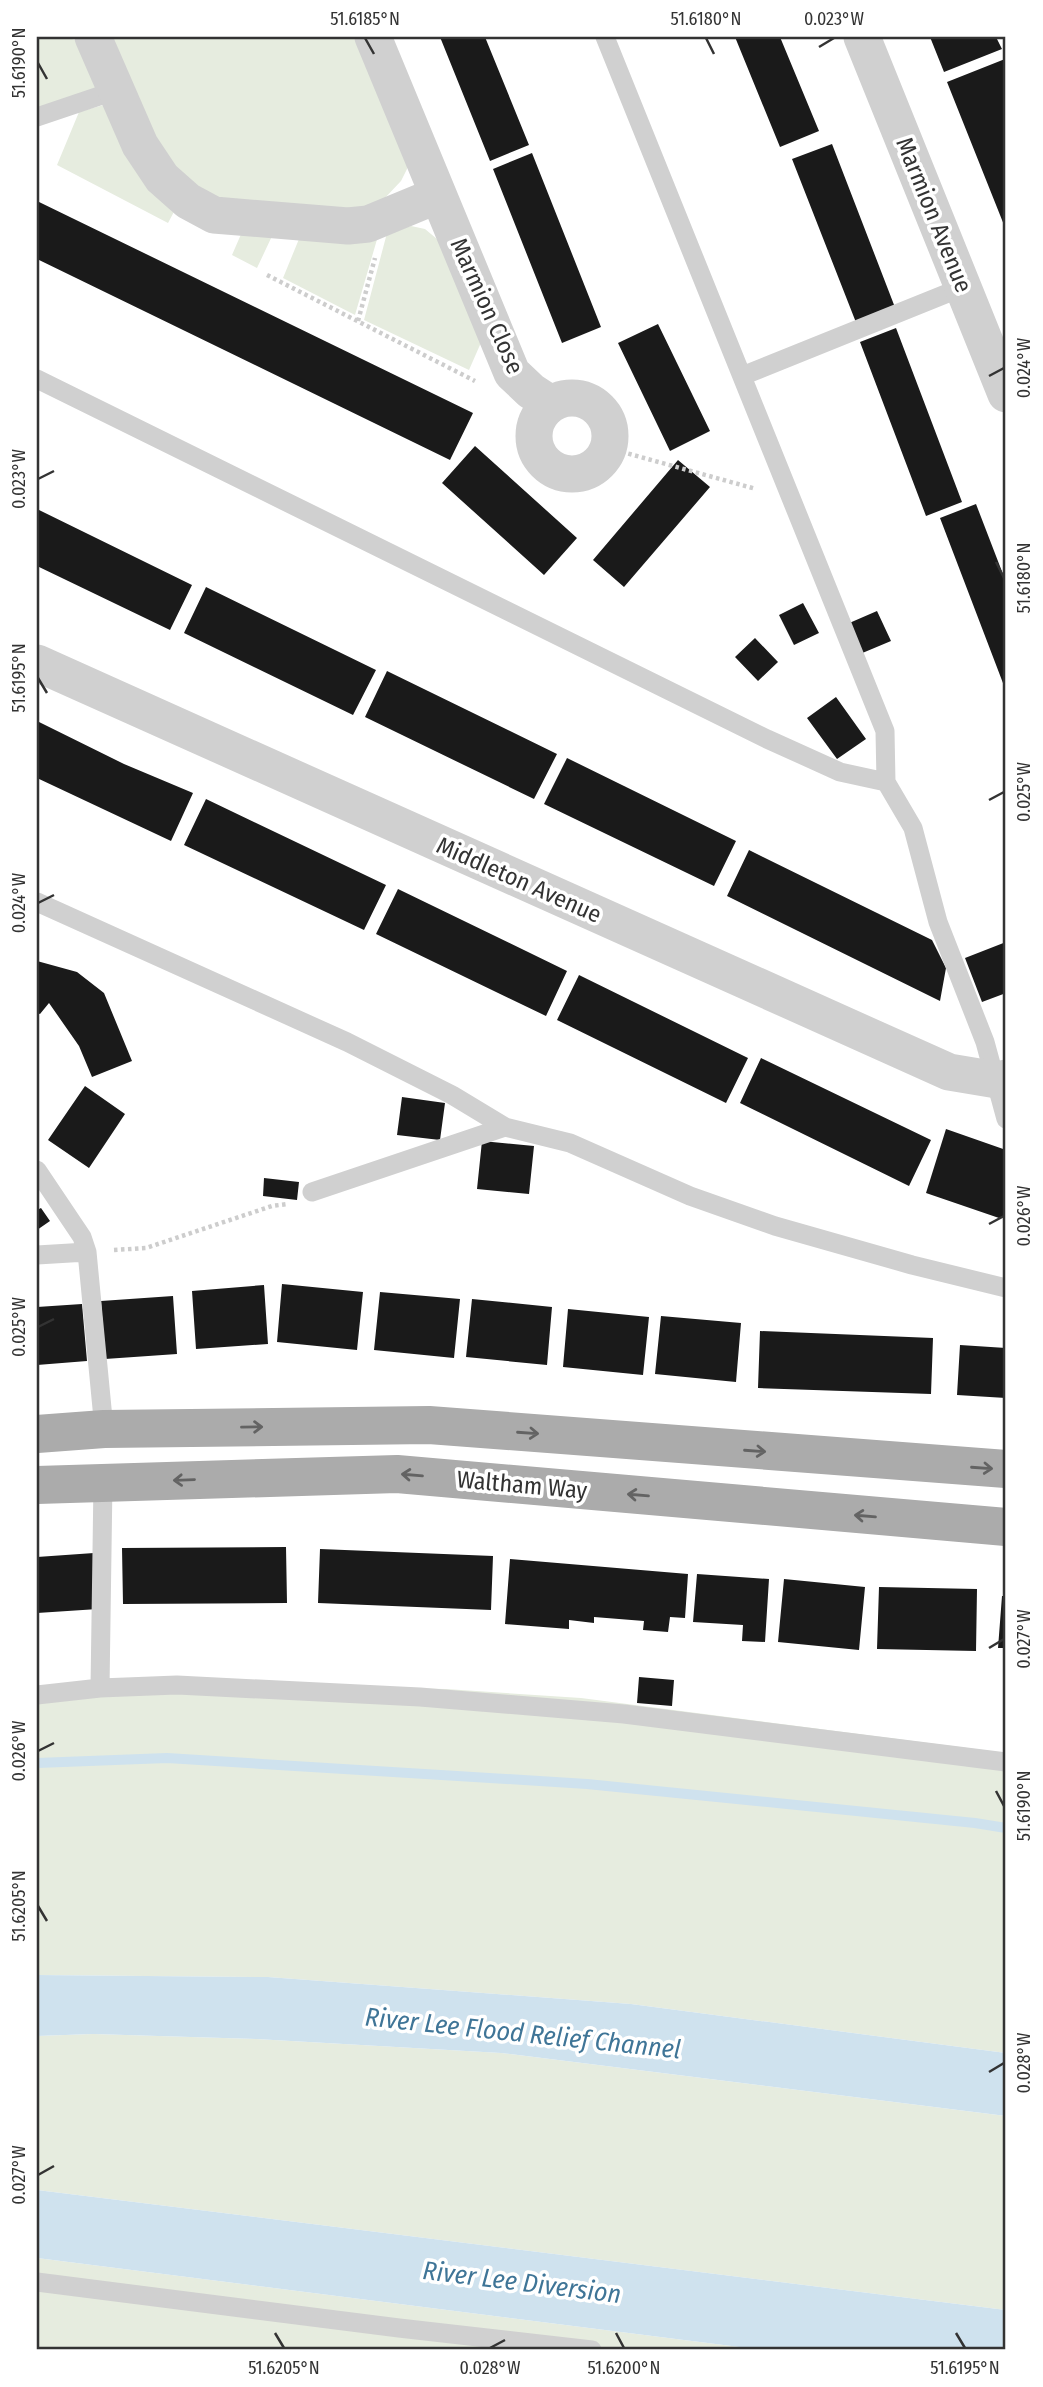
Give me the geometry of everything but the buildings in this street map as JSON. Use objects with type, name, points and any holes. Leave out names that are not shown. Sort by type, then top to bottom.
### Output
[{"type":"main road","points":[[37,1434],[104,1429],[429,1424],[1006,1469]]},
{"type":"main road","points":[[486,1481],[488,1430]]},
{"type":"main road","points":[[914,1463],[914,1520]]},
{"type":"main road","name":"Waltham Way","points":[[37,1485],[397,1474],[1006,1527]]},
{"type":"street","points":[[93,37],[140,145],[162,178],[188,201],[214,215],[348,226],[368,224],[438,195]]},
{"type":"street","name":"Marmion Close","points":[[373,37],[512,373],[531,391],[551,404]]},
{"type":"street","name":"Marmion Avenue","points":[[862,37],[1006,394]]},
{"type":"street","points":[[577,398],[589,402],[600,411],[607,422],[610,435],[608,448],[602,460],[580,474],[554,470],[536,451],[536,424],[542,412],[551,404],[577,398]]},
{"type":"street","name":"Middleton Avenue","points":[[37,663],[949,1072],[1002,1079]]},
{"type":"lane","points":[[605,37],[885,731],[886,782],[913,828],[938,922],[1002,1079],[1006,1119]]},
{"type":"lane","points":[[37,117],[117,90]]},
{"type":"lane","points":[[742,376],[963,287]]},
{"type":"lane","points":[[37,379],[767,739],[840,772],[886,782]]},
{"type":"lane","points":[[37,902],[347,1042],[452,1095],[505,1127],[569,1143],[690,1196],[775,1226],[912,1265],[1006,1288]]},
{"type":"lane","points":[[312,1192],[505,1127]]},
{"type":"lane","points":[[37,1170],[82,1237],[87,1252],[104,1429]]},
{"type":"lane","points":[[37,1255],[87,1252]]},
{"type":"lane","points":[[100,1688],[103,1482]]},
{"type":"lane","points":[[37,1695],[100,1688],[177,1685],[419,1697],[624,1714],[1006,1762]]},
{"type":"lane","points":[[37,2282],[592,2350]]},
{"type":"path","points":[[358,321],[387,217]]},
{"type":"path","points":[[267,275],[482,384],[512,373]]},
{"type":"path","points":[[608,448],[741,484],[793,503]]},
{"type":"path","points":[[87,1252],[146,1248],[272,1206],[299,1203],[312,1192]]},
{"type":"shaded area","points":[[37,37],[76,40],[101,87],[37,109]]},
{"type":"shaded area","points":[[109,37],[360,37],[407,150],[407,169],[401,181],[383,200],[363,210],[246,205],[209,196],[179,173],[159,148]]},
{"type":"shaded area","points":[[107,104],[176,208],[168,223],[57,165],[79,112]]},
{"type":"shaded area","points":[[411,226],[425,229],[443,244],[483,338],[469,370],[364,320],[387,233]]},
{"type":"shaded area","points":[[242,232],[273,234],[257,268],[232,255]]},
{"type":"shaded area","points":[[378,236],[355,315],[283,278],[299,239]]},
{"type":"shaded area","points":[[149,1683],[446,1689],[581,1698],[1006,1753],[1006,2053],[631,2004],[268,1977],[37,1975],[37,1691]]},
{"type":"shaded area","points":[[93,2034],[256,2039],[501,2053],[1006,2116],[1006,2310],[37,2190],[37,2036]]},
{"type":"shaded area","points":[[37,2258],[763,2350],[37,2350]]},
{"type":"water","name":"River Lee Flood Relief Channel","points":[[37,1975],[268,1977],[631,2004],[1006,2053],[1006,2116],[501,2053],[256,2039],[93,2034],[37,2036]]},
{"type":"water","name":"River Lee Diversion","points":[[37,2190],[1006,2310],[1006,2350],[763,2350],[37,2258]]},
{"type":"waterway","points":[[37,1763],[167,1758],[587,1784],[1006,1828]]}]
